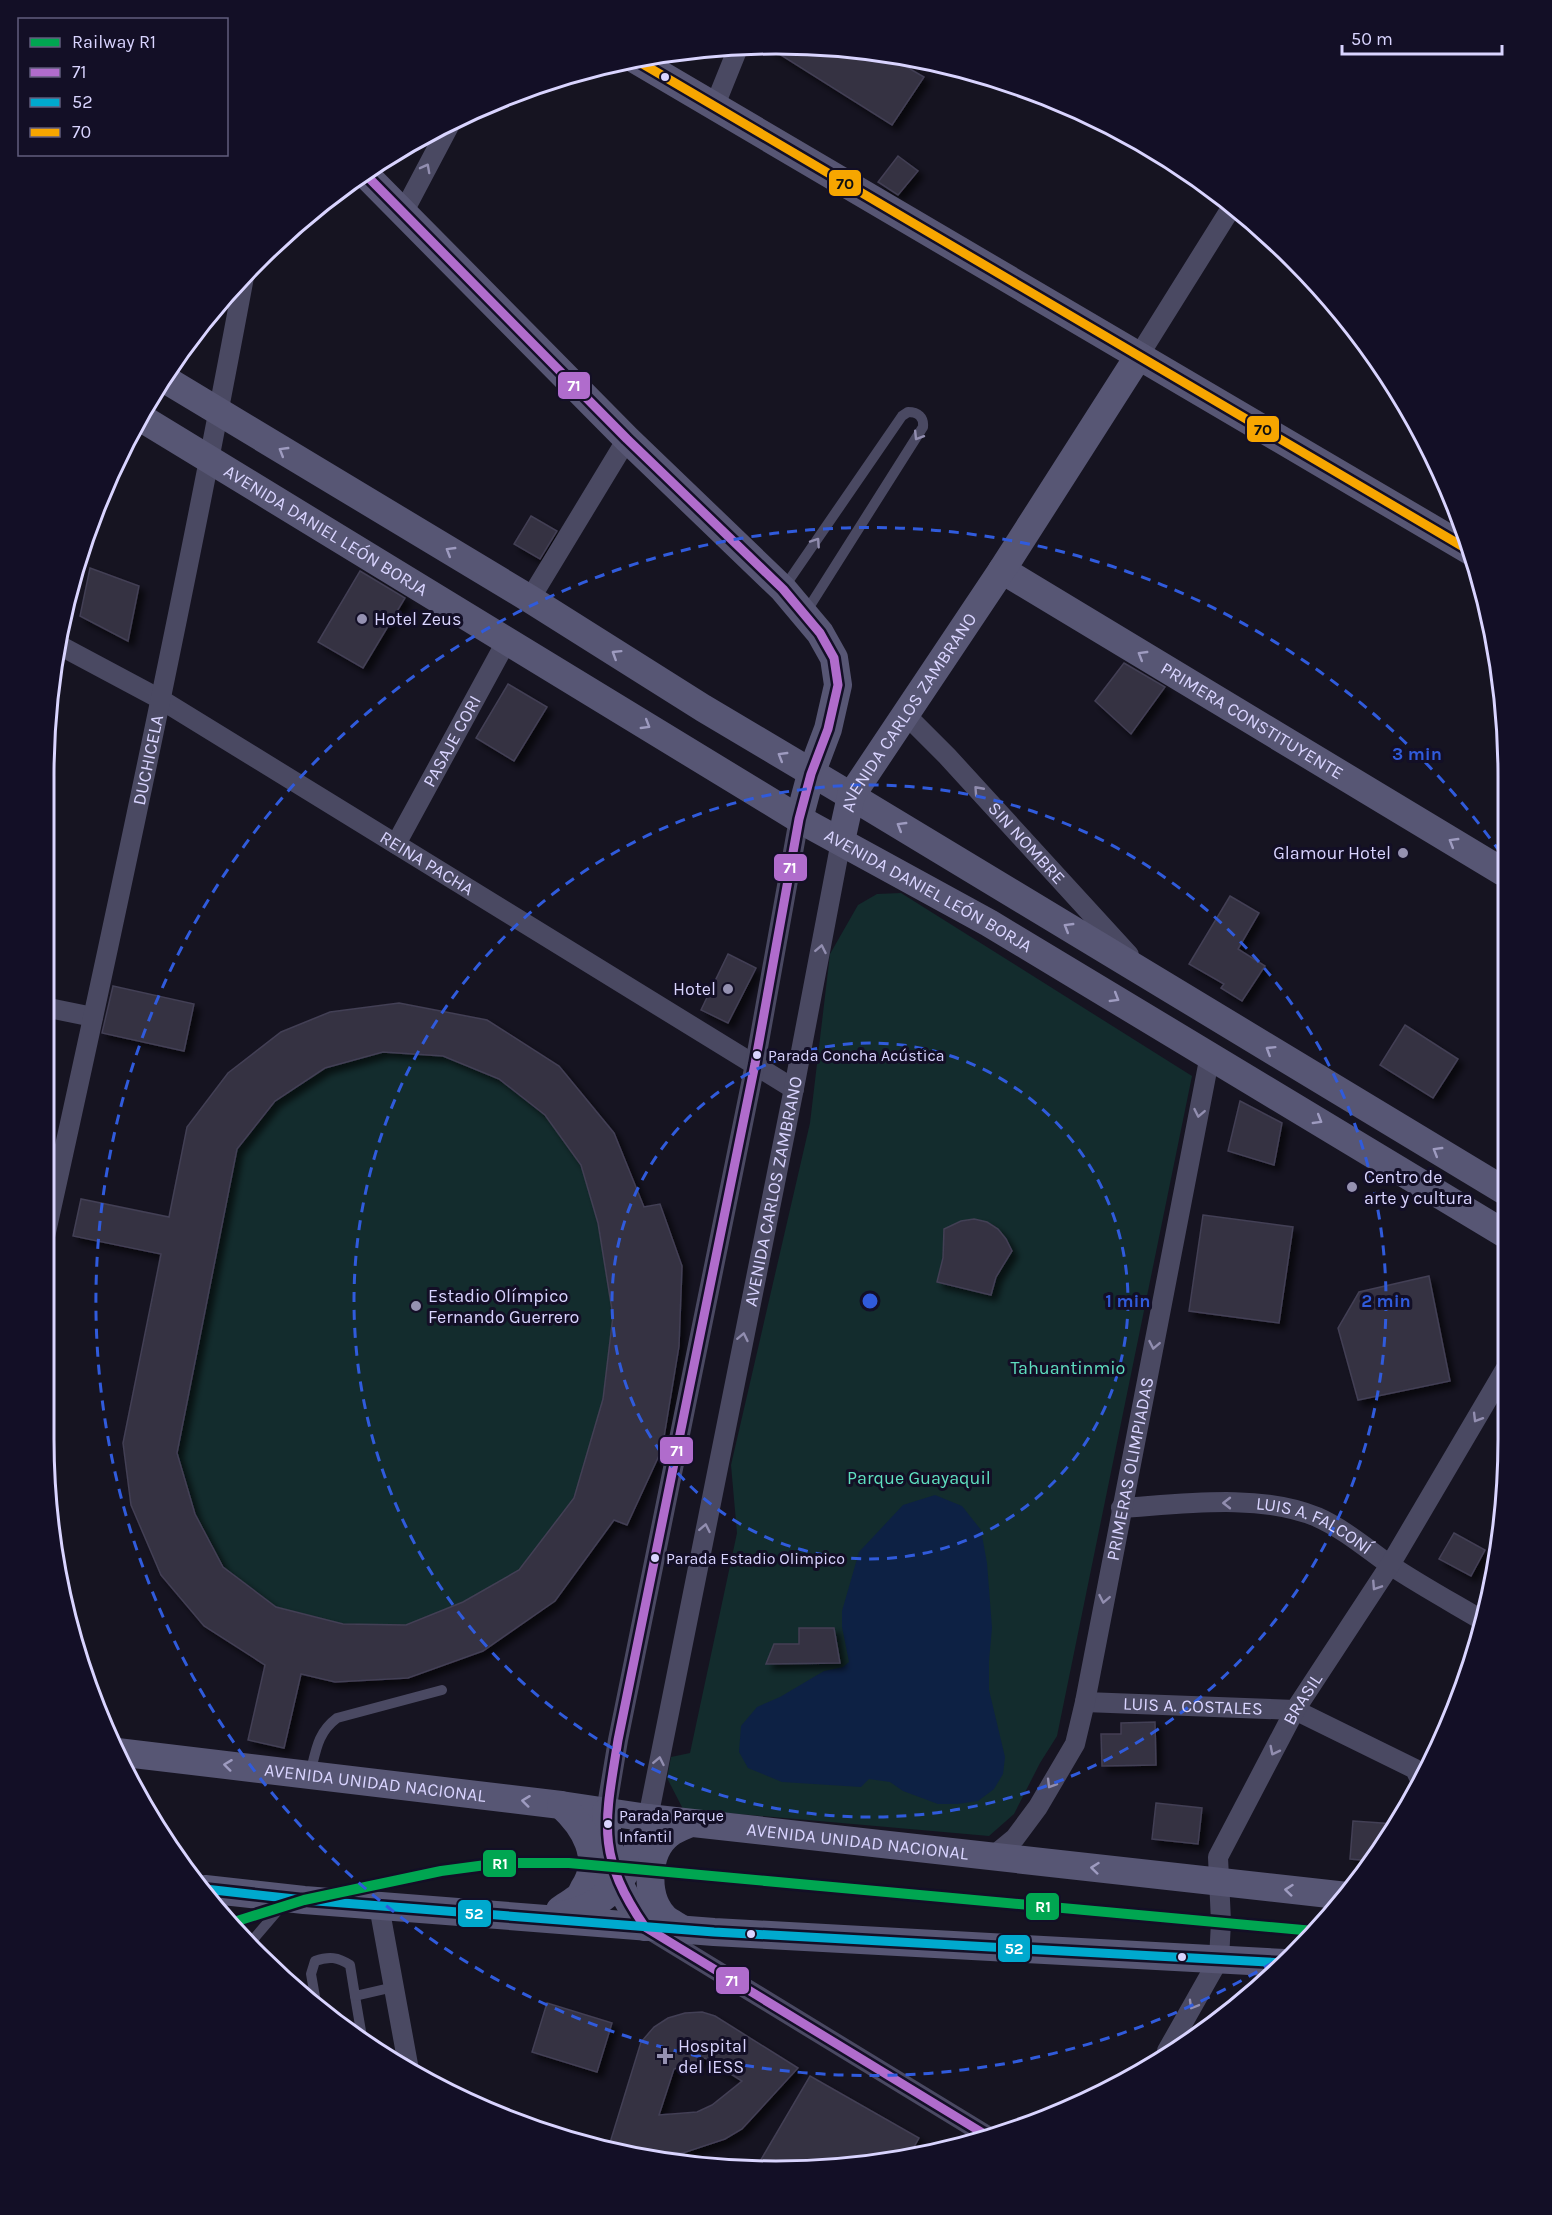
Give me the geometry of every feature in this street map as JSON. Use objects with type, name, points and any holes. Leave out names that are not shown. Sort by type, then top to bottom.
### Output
[{"type":"street","points":[[715,105],[735,56]]},
{"type":"street","points":[[647,66],[1460,545]]},
{"type":"street","points":[[403,213],[444,135]]},
{"type":"street","points":[[370,179],[627,440],[783,589],[820,633],[834,658],[838,685],[828,729],[811,774],[800,819],[755,1064],[621,1728],[606,1812],[608,1847],[625,1897],[645,1927],[980,2131]]},
{"type":"street","name":"AVENIDA CARLOS ZAMBRANO","points":[[648,1818],[851,796],[1002,570],[1228,213]]},
{"type":"street","name":"DUCHICELA","points":[[54,1195],[210,459],[241,291]]},
{"type":"street","name":"AVENIDA DANIEL LEÓN BORJA","points":[[171,383],[530,599],[811,774],[1498,1187]]},
{"type":"street","name":"AVENIDA DANIEL LEÓN BORJA","points":[[147,422],[800,819],[989,923],[1498,1230]]},
{"type":"street","points":[[530,599],[627,440]]},
{"type":"street","name":"PRIMERA CONSTITUYENTE","points":[[1002,570],[1498,869]]},
{"type":"street","name":"PASAJE CORI","points":[[396,844],[507,640]]},
{"type":"street","name":"REINA PACHA","points":[[66,649],[160,699],[794,1089]]},
{"type":"street","name":"SIN NOMBRE","points":[[906,715],[1145,973]]},
{"type":"street","points":[[54,1009],[93,1017]]},
{"type":"street","name":"PRIMERAS OLIMPIADAS","points":[[992,1857],[1015,1838],[1038,1807],[1075,1744],[1210,1055]]},
{"type":"street","name":"BRASIL","points":[[1172,2042],[1219,1959],[1221,1922],[1218,1857],[1295,1710],[1390,1565],[1498,1382]]},
{"type":"street","name":"LUIS A. FALCONÍ","points":[[1121,1508],[1230,1502],[1276,1506],[1317,1517],[1357,1539],[1390,1565],[1475,1616]]},
{"type":"street","name":"LUIS A. COSTALES","points":[[1085,1702],[1295,1710],[1416,1772]]},
{"type":"street","name":"AVENIDA UNIDAD NACIONAL","points":[[126,1753],[561,1805],[648,1818],[1336,1895]]},
{"type":"street","points":[[526,1917],[558,1911],[578,1898],[590,1879],[592,1854],[584,1832],[574,1817],[561,1805]]},
{"type":"street","points":[[526,1917],[565,1914],[585,1908],[607,1895],[619,1884],[640,1848],[648,1818]]},
{"type":"street","points":[[682,1929],[663,1916],[653,1898],[651,1870],[656,1851],[669,1834],[691,1823]]},
{"type":"street","points":[[213,1891],[645,1927],[1273,1962]]},
{"type":"street","points":[[379,1906],[407,2059]]},
{"type":"lane","points":[[783,589],[902,416],[908,412],[919,415],[923,427],[805,615]]},
{"type":"lane","points":[[309,1774],[320,1735],[327,1725],[337,1718],[442,1690]]},
{"type":"lane","points":[[254,1937],[288,1898]]},
{"type":"lane","points":[[315,1994],[311,1974],[315,1961],[327,1957],[341,1959],[350,1965],[361,2029]]},
{"type":"lane","points":[[355,1996],[394,1987]]},
{"type":"green space","name":"Parque Guayaquil","points":[[901,893],[1192,1076],[1057,1736],[1040,1763],[1014,1814],[989,1836],[683,1809],[667,1778],[671,1757],[690,1753],[737,1533],[731,1465],[810,1123],[830,954],[858,905],[877,894]]},
{"type":"green space","name":"Estadio Olímpico Fernando Guerrero","points":[[399,1003],[487,1020],[559,1066],[614,1133],[644,1207],[660,1204],[682,1266],[679,1346],[662,1449],[627,1525],[613,1520],[555,1601],[483,1651],[408,1678],[335,1682],[267,1666],[161,1575],[187,1127],[228,1073],[281,1032],[330,1012]]},
{"type":"water","points":[[935,1495],[962,1506],[981,1530],[987,1563],[992,1628],[989,1690],[1005,1757],[1003,1774],[994,1789],[978,1801],[938,1804],[903,1791],[890,1782],[869,1779],[861,1787],[782,1782],[748,1768],[739,1752],[741,1726],[757,1707],[780,1697],[824,1671],[843,1667],[849,1662],[842,1627],[842,1611],[859,1552],[903,1505]]},
{"type":"building","points":[[779,54],[870,60],[905,66],[924,77],[892,125]]},
{"type":"building","points":[[898,156],[918,171],[898,195],[878,182]]},
{"type":"building","points":[[531,516],[557,531],[540,559],[514,544]]},
{"type":"building","points":[[90,568],[139,586],[128,641],[80,616]]},
{"type":"building","name":"Hotel Zeus","points":[[360,571],[405,598],[363,668],[318,642]]},
{"type":"building","points":[[1124,663],[1165,687],[1131,734],[1095,701]]},
{"type":"building","points":[[508,684],[547,707],[514,761],[476,738]]},
{"type":"building","points":[[1230,896],[1259,913],[1238,949],[1265,966],[1242,1001],[1221,988],[1224,984],[1189,964]]},
{"type":"building","name":"Hotel","points":[[728,954],[756,968],[728,1023],[701,1010]]},
{"type":"building","points":[[113,986],[194,1004],[184,1051],[102,1033]]},
{"type":"building","points":[[399,1003],[487,1020],[559,1066],[614,1133],[644,1207],[660,1204],[682,1266],[679,1346],[662,1449],[627,1525],[614,1520],[555,1601],[483,1651],[408,1678],[335,1682],[301,1674],[284,1748],[248,1740],[265,1665],[204,1626],[161,1575],[131,1505],[123,1443],[161,1254],[73,1236],[81,1199],[169,1217],[187,1127],[228,1073],[281,1032],[330,1012]],"holes":[[[383,1052],[443,1056],[499,1079],[545,1115],[581,1165],[598,1223],[613,1316],[603,1399],[574,1498],[519,1570],[463,1602],[406,1625],[343,1624],[276,1607],[223,1567],[195,1514],[177,1453],[237,1149],[275,1101],[325,1068]]]},
{"type":"building","points":[[1405,1025],[1458,1059],[1433,1098],[1380,1065]]},
{"type":"building","points":[[1240,1101],[1282,1123],[1274,1165],[1228,1151]]},
{"type":"building","points":[[1203,1215],[1293,1227],[1279,1323],[1189,1311]]},
{"type":"building","points":[[974,1219],[987,1222],[998,1229],[1012,1251],[996,1277],[991,1295],[937,1282],[943,1258],[944,1229],[961,1221]]},
{"type":"building","points":[[1429,1276],[1450,1381],[1358,1400],[1338,1328],[1359,1292]]},
{"type":"building","points":[[1454,1533],[1485,1550],[1471,1576],[1439,1559]]},
{"type":"building","points":[[799,1628],[834,1628],[840,1663],[766,1664],[774,1644],[799,1644]]},
{"type":"building","points":[[1155,1722],[1156,1765],[1102,1766],[1101,1734],[1121,1734],[1121,1723]]},
{"type":"building","points":[[1156,1803],[1202,1808],[1198,1844],[1152,1839]]},
{"type":"building","points":[[1353,1821],[1386,1823],[1362,1860],[1350,1859]]},
{"type":"building","points":[[547,2003],[612,2023],[597,2072],[532,2052]]},
{"type":"building","points":[[702,2012],[715,2016],[798,2068],[742,2129],[725,2139],[683,2153],[657,2151],[610,2141],[641,2042],[654,2027],[668,2018],[685,2013]],"holes":[[[705,2058],[742,2081],[712,2105],[697,2112],[659,2115],[674,2069]]]},
{"type":"building","points":[[810,2076],[919,2138],[914,2148],[870,2155],[761,2160]]},
{"type":"rail line","name":"R1","points":[[238,1921],[304,1900],[441,1871],[501,1863],[569,1863],[1305,1930]]},
{"type":"transit line","name":"70","points":[[646,66],[1460,545]]},
{"type":"transit line","name":"71","points":[[370,179],[627,439],[783,589],[820,633],[834,658],[838,685],[828,729],[811,774],[799,819],[755,1064],[618,1740],[610,1794],[608,1837],[618,1879],[645,1927],[980,2131]]},
{"type":"transit line","name":"52","points":[[212,1890],[304,1900],[714,1932],[1273,1962]]},
{"type":"place","name":"Hotel Zeus","points":[[362,619]]},
{"type":"place","name":"Glamour Hotel","points":[[1403,853]]},
{"type":"place","name":"Hotel","points":[[728,989]]},
{"type":"place","name":"Parada Concha Acústica","points":[[757,1055]]},
{"type":"place","name":"Centro de arte y cultura","points":[[1352,1187]]},
{"type":"place","name":"Estadio Olímpico Fernando Guerrero","points":[[416,1306]]},
{"type":"place","name":"Parada Estadio Olimpico","points":[[655,1558]]},
{"type":"place","name":"Parada Parque Infantil","points":[[608,1824]]},
{"type":"place","name":"Hospital del IESS","points":[[665,2056]]},
{"type":"park label","name":"Tahuantinmio","points":[[1068,1368]]}]
